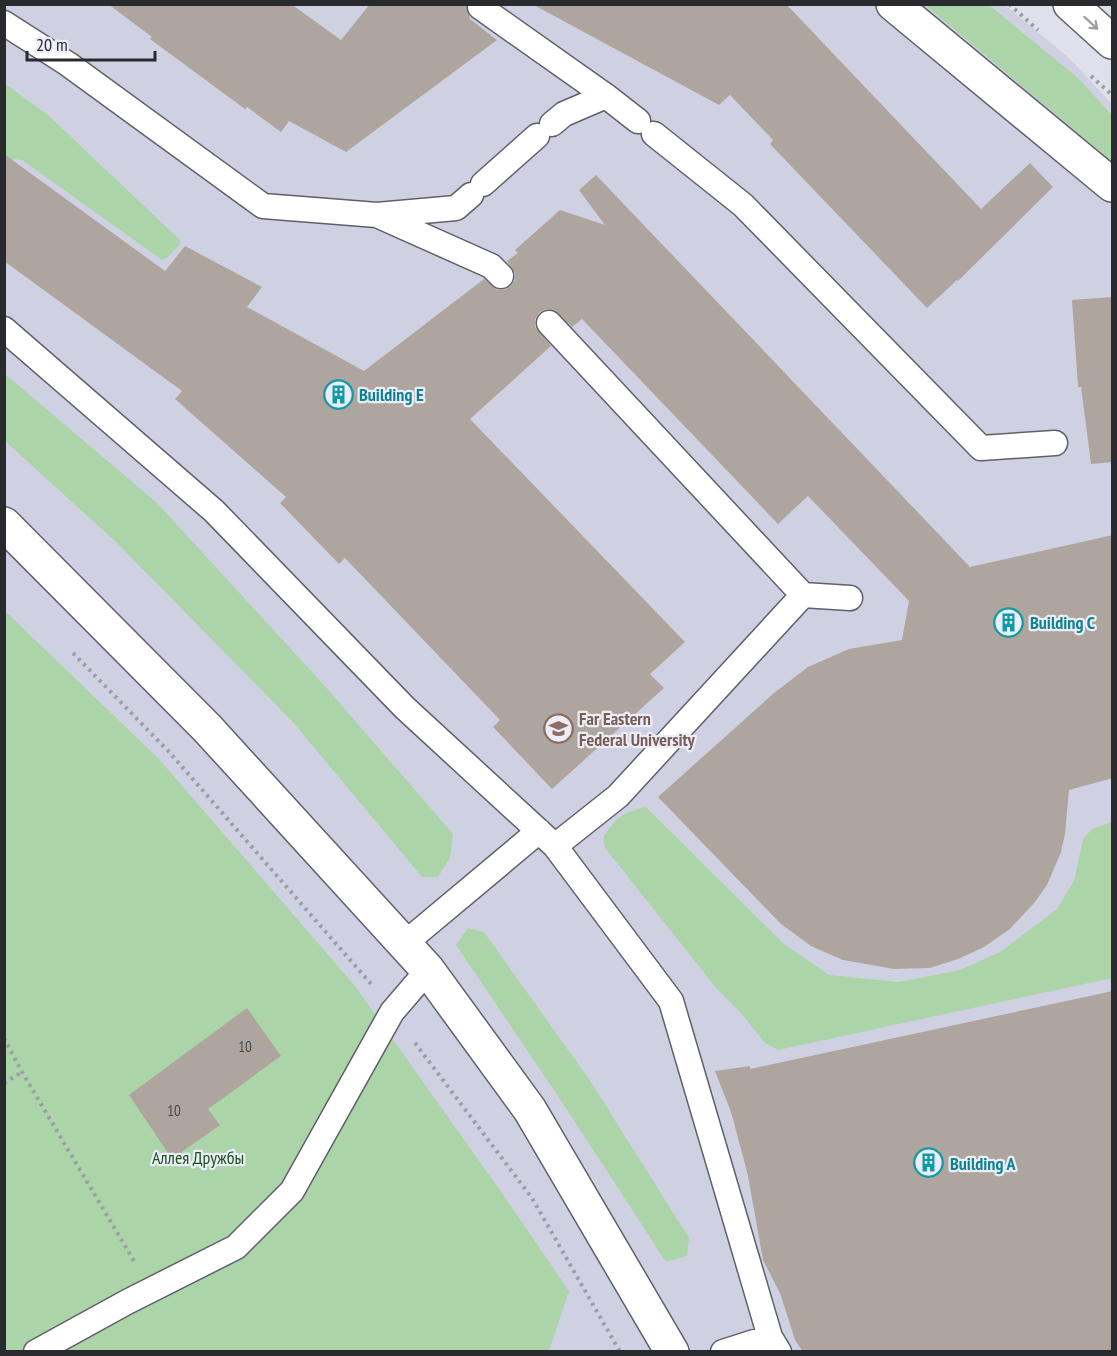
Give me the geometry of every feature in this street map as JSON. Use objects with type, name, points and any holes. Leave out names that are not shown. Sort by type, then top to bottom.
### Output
[{"type":"street","points":[[893,4],[1113,185]]},
{"type":"street","points":[[1070,4],[1113,42]]},
{"type":"street","points":[[4,524],[207,728],[428,970],[530,1110],[672,1352]]},
{"type":"lane","points":[[4,7],[10,4]]},
{"type":"lane","points":[[480,7],[606,96],[743,205],[981,448],[1055,443]]},
{"type":"lane","points":[[4,23],[68,64],[263,206],[377,215],[456,208],[564,114],[606,96]]},
{"type":"lane","points":[[377,215],[491,266],[501,276]]},
{"type":"lane","points":[[549,323],[803,595],[850,598]]},
{"type":"lane","points":[[4,329],[214,511],[405,708],[547,839],[671,1001],[774,1344],[723,1352]]},
{"type":"lane","points":[[404,944],[547,839],[618,796],[803,595]]},
{"type":"lane","points":[[36,1352],[236,1247],[292,1191],[392,1012],[428,970]]},
{"type":"path","points":[[71,651],[171,754],[368,980],[532,1198],[620,1352]]},
{"type":"path","points":[[4,1038],[151,1290]]},
{"type":"path","points":[[4,1083],[22,1072]]},
{"type":"shaded area","name":"Far Eastern Federal University","points":[[5,5],[1005,5],[1068,57],[1112,104],[1112,1351],[5,1352]]},
{"type":"green space","points":[[925,5],[989,5],[1078,78],[1112,115],[1112,161]]},
{"type":"green space","points":[[4,83],[48,115],[180,240],[180,244],[168,257],[162,260],[22,160],[13,159],[5,170]]},
{"type":"green space","points":[[5,374],[157,503],[324,685],[453,834],[450,858],[438,877],[422,877],[291,720],[116,542],[5,441]]},
{"type":"green space","name":"Аллея Дружбы","points":[[4,610],[159,759],[355,986],[569,1291],[549,1351],[5,1351]]},
{"type":"green space","points":[[646,807],[784,944],[829,975],[899,982],[960,970],[1000,952],[1057,909],[1074,881],[1083,839],[1092,829],[1112,822],[1112,978],[778,1050],[765,1043],[740,1012],[717,989],[605,848],[603,838],[616,821],[631,811]]},
{"type":"green space","points":[[468,928],[484,932],[591,1082],[689,1238],[687,1256],[666,1262],[456,945]]},
{"type":"building","points":[[108,4],[291,4],[341,40],[370,4],[466,4],[470,19],[497,40],[346,152],[289,121],[281,132],[247,107],[245,109],[150,39],[152,37]]},
{"type":"building","points":[[532,4],[786,4],[981,209],[1030,163],[1053,187],[958,281],[927,308],[770,144],[773,140],[730,95],[719,105]]},
{"type":"building","points":[[4,154],[165,271],[185,246],[262,287],[247,307],[364,371],[484,279],[497,290],[504,290],[511,286],[515,280],[515,273],[507,261],[518,253],[515,250],[560,210],[605,225],[579,190],[596,175],[970,567],[1113,535],[1113,778],[1069,790],[1061,852],[1047,885],[1035,902],[1010,929],[984,947],[930,968],[894,969],[843,960],[811,946],[781,924],[658,797],[774,693],[808,667],[849,649],[902,640],[909,601],[808,496],[778,524],[582,319],[572,327],[554,310],[546,309],[540,312],[535,319],[535,327],[551,346],[470,419],[685,642],[650,674],[664,688],[552,789],[493,727],[500,720],[345,558],[339,564],[280,503],[286,497],[175,399],[182,391],[4,261]]},
{"type":"building","points":[[1113,297],[1113,462],[1091,464],[1081,387],[1078,387],[1072,300]]},
{"type":"building","name":"Building A","points":[[1113,991],[1113,1352],[803,1352],[795,1340],[780,1293],[763,1260],[748,1176],[731,1112],[715,1071],[750,1066],[750,1069]]},
{"type":"building","points":[[247,1008],[281,1056],[208,1109],[220,1125],[172,1159],[129,1095]]},
{"type":"place","name":"Building E","points":[[338,394]]},
{"type":"place","name":"Building C","points":[[1009,622]]},
{"type":"place","name":"Far Eastern Federal University","points":[[558,728]]},
{"type":"place","name":"Building A","points":[[929,1163]]}]
